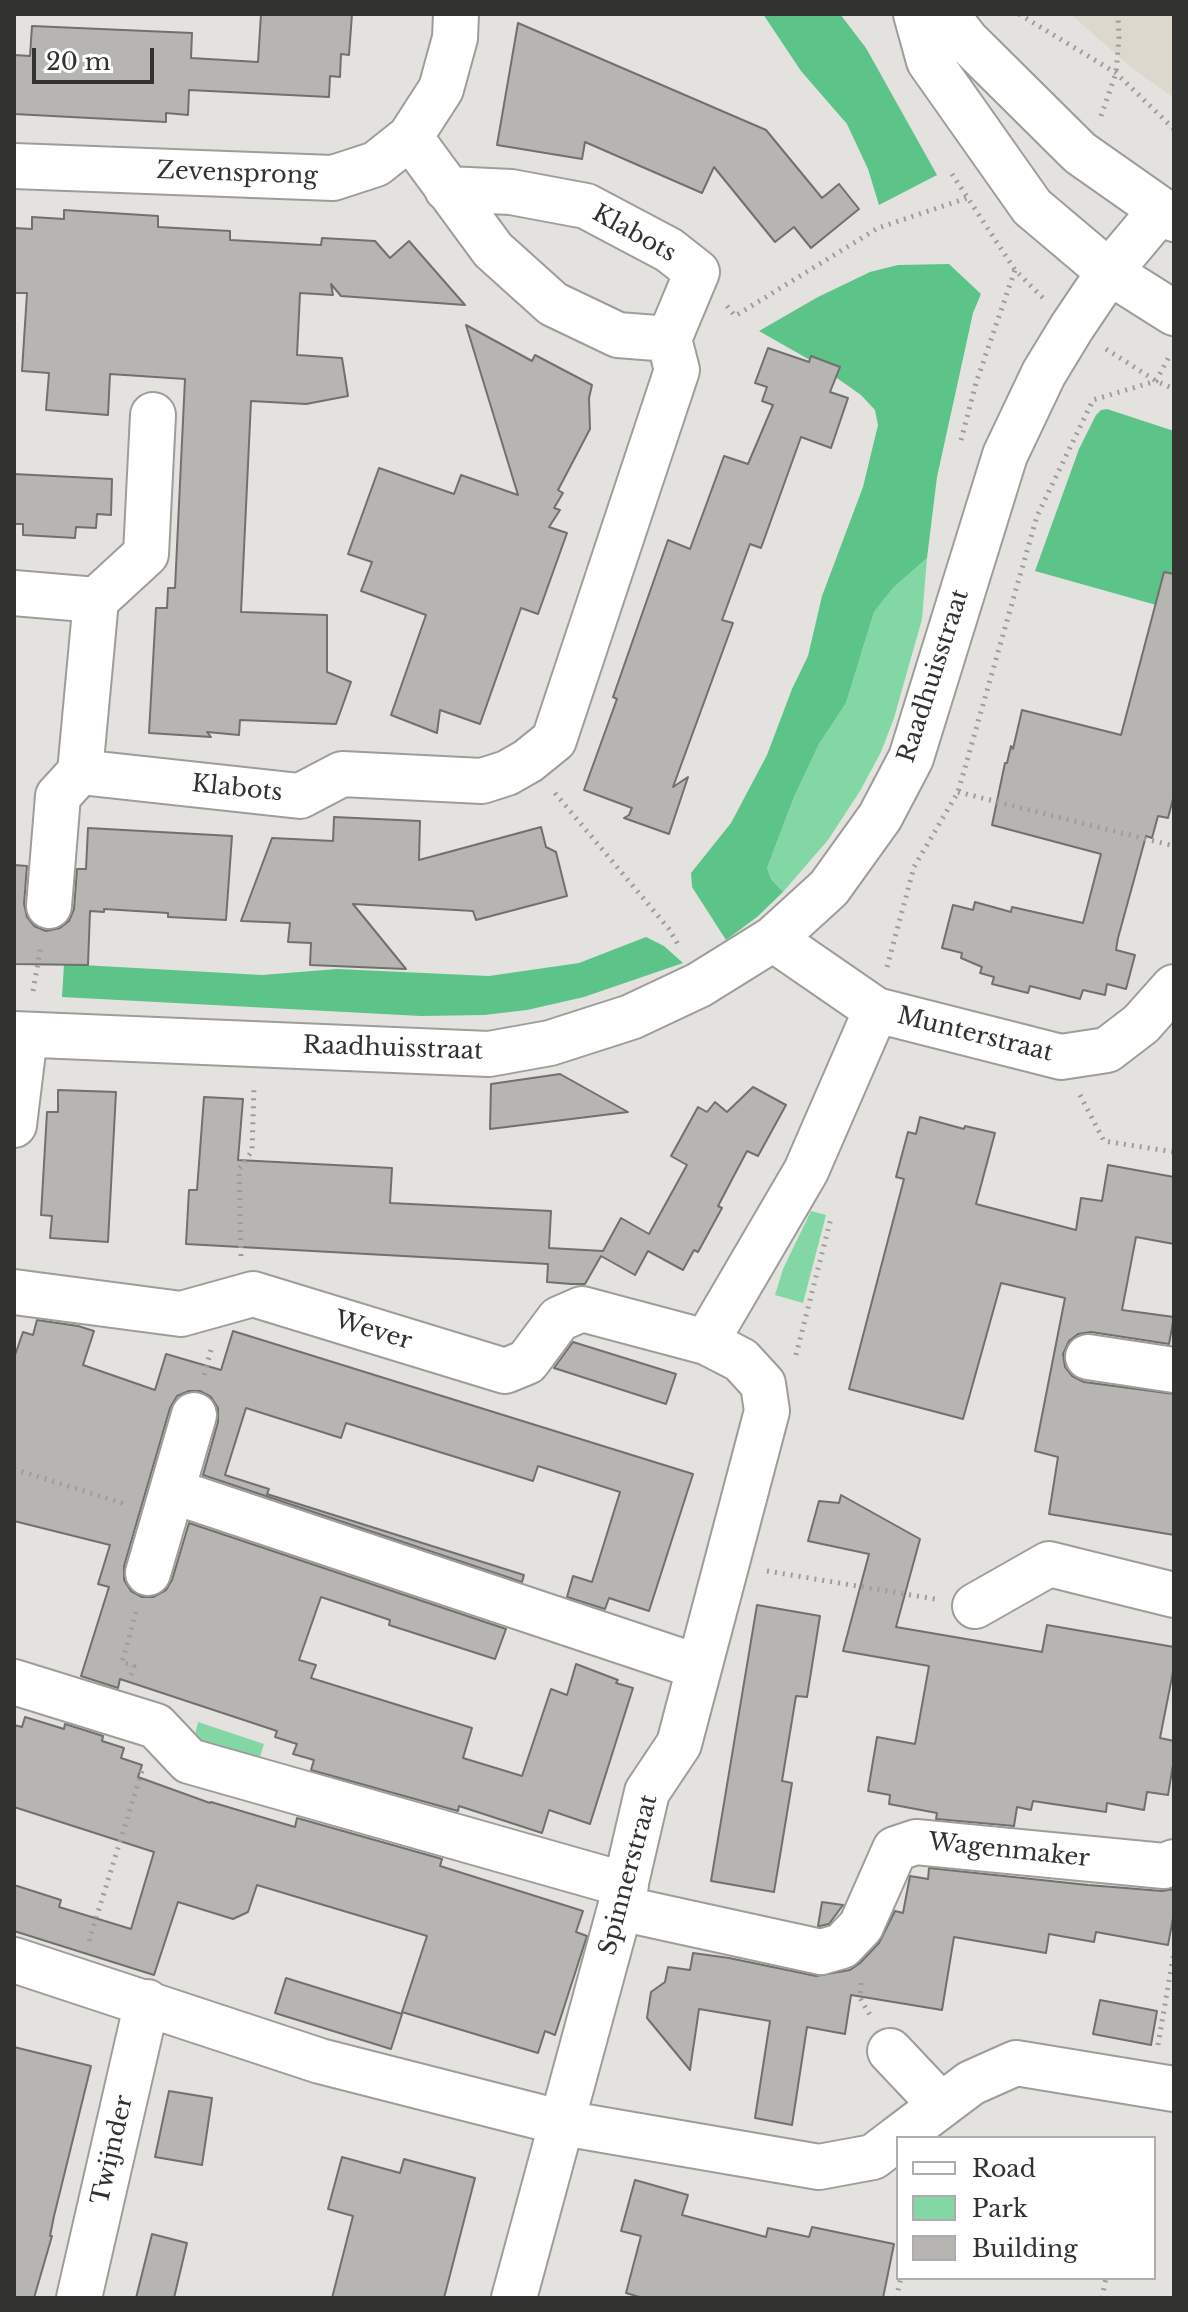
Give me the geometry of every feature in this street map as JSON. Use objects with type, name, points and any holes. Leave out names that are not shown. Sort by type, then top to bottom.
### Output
[{"type":"street","name":"Zevensprong","points":[[14,166],[333,178],[376,164],[410,137],[441,89],[455,38],[456,14]]},
{"type":"street","points":[[916,14],[929,61],[1032,207],[1109,272],[1174,313]]},
{"type":"street","points":[[946,14],[966,40],[1080,153],[1167,214]]},
{"type":"street","points":[[410,137],[493,250],[553,304],[618,335],[669,339]]},
{"type":"street","name":"Klabots","points":[[80,772],[300,796],[342,774],[482,781],[507,773],[554,740],[677,370],[669,339],[697,272],[669,250],[586,206],[511,192],[447,189]]},
{"type":"street","name":"Raadhuisstraat","points":[[19,1034],[489,1054],[550,1043],[631,1017],[699,985],[773,939],[829,888],[880,817],[911,758],[1005,455],[1044,373],[1109,272],[1167,214]]},
{"type":"street","points":[[49,906],[58,796],[80,772],[96,600],[146,554],[153,415]]},
{"type":"street","points":[[14,593],[96,600]]},
{"type":"street","name":"Munterstraat","points":[[773,939],[876,1010],[1061,1057],[1107,1050],[1141,1024],[1174,987]]},
{"type":"street","points":[[767,1411],[763,1384],[741,1360],[706,1342],[806,1171],[876,1010]]},
{"type":"street","points":[[14,1125],[19,1034]]},
{"type":"street","name":"Wever","points":[[14,1292],[181,1314],[253,1294],[505,1371],[527,1362],[559,1319],[582,1309],[706,1342]]},
{"type":"street","points":[[1088,1357],[1174,1370]]},
{"type":"street","name":"Spinnerstraat","points":[[514,2298],[623,1897],[647,1792],[679,1744],[767,1411]]},
{"type":"street","points":[[148,1573],[194,1415]]},
{"type":"street","points":[[168,1504],[699,1667]]},
{"type":"street","points":[[975,1606],[1049,1564],[1174,1595]]},
{"type":"street","points":[[14,1682],[138,1720],[189,1761],[623,1897]]},
{"type":"street","name":"Wagenmaker","points":[[623,1897],[821,1952],[842,1946],[863,1921],[895,1849],[916,1842],[1164,1866],[1174,1862]]},
{"type":"street","points":[[14,1960],[320,2061],[563,2123],[819,2167],[873,2157],[896,2140]]},
{"type":"street","name":"Twijnder","points":[[79,2298],[147,2002]]},
{"type":"street","points":[[890,2051],[941,2105]]},
{"type":"street","points":[[901,2136],[971,2083],[1016,2063],[1162,2087]]},
{"type":"path","points":[[1019,14],[1116,73],[1174,129]]},
{"type":"path","points":[[1116,73],[1118,14]]},
{"type":"path","points":[[697,272],[735,316],[878,228],[967,198]]},
{"type":"path","points":[[876,1010],[914,867],[958,792],[1037,516],[1093,400],[1156,381],[1174,346]]},
{"type":"path","points":[[528,761],[669,929],[699,985]]},
{"type":"path","points":[[958,792],[1174,846]]},
{"type":"path","points":[[19,1034],[49,906]]},
{"type":"path","points":[[194,1415],[233,1300],[239,1169],[252,1151],[255,1044]]},
{"type":"path","points":[[1061,1057],[1104,1141],[1174,1152]]},
{"type":"path","points":[[767,1411],[791,1375],[836,1196],[806,1171]]},
{"type":"path","points":[[14,1469],[168,1504]]},
{"type":"path","points":[[727,1564],[975,1606]]},
{"type":"path","points":[[76,1980],[138,1720],[134,1666],[122,1662],[148,1573]]},
{"type":"path","points":[[863,1921],[860,1998],[890,2051]]},
{"type":"path","points":[[1162,2087],[1174,1952]]},
{"type":"shaded area","points":[[1070,14],[1174,14],[1174,98],[1132,68]]},
{"type":"green space","points":[[763,14],[840,14],[866,48],[937,175],[879,205],[868,169],[847,124],[801,71]]},
{"type":"green space","points":[[949,264],[981,294],[973,313],[937,477],[927,558],[893,588],[874,612],[846,703],[819,744],[794,797],[767,868],[771,879],[783,892],[726,940],[692,887],[691,873],[731,823],[767,755],[808,656],[822,596],[863,487],[878,425],[875,410],[861,395],[817,364],[759,331],[870,272],[898,265]]},
{"type":"green space","points":[[1107,409],[1174,431],[1174,610],[1035,571],[1079,449],[1096,415]]},
{"type":"green space","points":[[927,558],[922,619],[894,718],[881,752],[828,840],[783,892],[771,879],[767,868],[794,797],[819,744],[846,703],[874,612],[893,588]]},
{"type":"green space","points":[[646,937],[664,946],[683,963],[584,997],[527,1010],[484,1015],[421,1016],[62,997],[64,964],[262,975],[337,969],[489,976],[579,963]]},
{"type":"green space","points":[[811,1211],[826,1215],[803,1303],[775,1295],[783,1269]]},
{"type":"green space","points":[[198,1722],[264,1744],[253,1779],[189,1761]]},
{"type":"building","points":[[261,14],[352,14],[349,55],[341,54],[340,77],[330,76],[329,97],[189,90],[188,115],[166,113],[166,122],[14,114],[14,55],[30,56],[32,26],[192,33],[191,58],[258,62]]},
{"type":"building","points":[[518,23],[766,130],[822,198],[839,184],[859,209],[811,248],[794,227],[775,242],[714,167],[702,193],[585,142],[582,159],[497,145]]},
{"type":"building","points":[[64,210],[158,216],[158,227],[230,231],[230,240],[321,245],[322,238],[375,241],[390,258],[409,241],[465,305],[341,296],[331,284],[333,295],[300,293],[297,355],[342,358],[348,396],[306,404],[251,401],[241,612],[327,615],[327,672],[351,682],[336,724],[240,720],[239,735],[207,732],[211,737],[149,733],[156,608],[167,608],[168,588],[175,588],[185,379],[110,374],[108,415],[46,410],[49,373],[22,371],[27,293],[14,293],[14,228],[32,229],[32,217],[64,219]]},
{"type":"building","points":[[466,325],[532,361],[535,355],[592,385],[589,398],[590,429],[558,490],[563,493],[554,508],[560,510],[549,527],[567,533],[538,614],[521,608],[480,724],[440,710],[437,733],[391,715],[426,615],[361,591],[372,562],[348,554],[379,468],[454,494],[461,475],[518,495]]},
{"type":"building","points":[[768,348],[809,362],[811,356],[840,367],[830,392],[848,398],[831,448],[801,437],[761,548],[750,544],[722,620],[733,623],[673,787],[688,777],[669,834],[624,818],[632,808],[584,790],[668,540],[690,549],[724,456],[748,464],[773,405],[762,401],[767,387],[755,383]]},
{"type":"building","points":[[14,474],[112,479],[111,515],[97,514],[96,528],[76,527],[75,538],[23,535],[23,524],[14,524]]},
{"type":"building","points":[[1164,572],[1174,574],[1174,795],[1168,818],[1158,816],[1152,838],[1146,836],[1118,938],[1116,950],[1135,955],[1126,989],[1107,984],[1105,995],[1083,990],[1080,999],[1030,986],[1028,993],[992,984],[994,977],[980,973],[982,967],[961,958],[962,953],[942,948],[953,905],[973,910],[975,902],[1011,912],[1012,907],[1083,923],[1101,854],[992,825],[1005,763],[1011,746],[1013,749],[1022,710],[1121,735]]},
{"type":"building","points":[[334,817],[420,821],[419,860],[541,827],[546,847],[556,852],[567,896],[476,920],[473,911],[353,904],[406,969],[310,965],[311,943],[288,942],[290,923],[241,921],[272,838],[333,841]]},
{"type":"building","points":[[88,828],[232,836],[226,920],[168,917],[168,913],[90,911],[88,965],[14,964],[14,865],[27,866],[24,904],[27,917],[34,926],[46,931],[60,928],[69,921],[74,909],[77,869],[86,869]]},
{"type":"building","points":[[560,1074],[628,1112],[490,1129],[491,1084]]},
{"type":"building","points":[[753,1087],[786,1105],[758,1156],[747,1151],[718,1206],[722,1208],[698,1252],[694,1250],[683,1270],[648,1251],[635,1275],[601,1256],[585,1284],[571,1284],[547,1282],[548,1264],[186,1244],[189,1190],[197,1190],[204,1097],[243,1099],[238,1160],[392,1168],[390,1203],[551,1211],[549,1248],[603,1251],[621,1218],[649,1234],[687,1165],[671,1156],[698,1107],[707,1112],[715,1102],[727,1112]]},
{"type":"building","points":[[58,1090],[116,1092],[108,1242],[50,1238],[52,1216],[41,1215],[47,1112],[58,1112]]},
{"type":"building","points":[[920,1117],[964,1129],[965,1126],[995,1133],[976,1204],[1076,1230],[1081,1198],[1102,1201],[1108,1165],[1174,1177],[1174,1244],[1136,1237],[1122,1310],[1174,1317],[1169,1344],[1091,1332],[1078,1334],[1069,1341],[1063,1354],[1065,1367],[1072,1376],[1084,1382],[1174,1394],[1174,1535],[1049,1514],[1058,1457],[1035,1451],[1065,1298],[1001,1283],[963,1419],[849,1389],[904,1179],[896,1177],[908,1132],[916,1134]]},
{"type":"building","points":[[37,1320],[94,1331],[83,1365],[155,1390],[166,1354],[221,1370],[233,1331],[693,1474],[649,1611],[609,1598],[605,1609],[567,1597],[573,1576],[592,1582],[620,1492],[538,1466],[533,1481],[346,1423],[341,1438],[246,1408],[225,1475],[269,1489],[267,1494],[524,1575],[522,1582],[203,1475],[218,1422],[218,1408],[211,1397],[200,1391],[189,1391],[177,1396],[170,1408],[124,1566],[124,1580],[131,1591],[142,1597],[153,1597],[166,1590],[172,1580],[189,1523],[506,1629],[495,1659],[389,1625],[390,1620],[321,1597],[299,1660],[316,1665],[311,1678],[472,1728],[463,1758],[522,1776],[551,1689],[567,1695],[576,1664],[618,1680],[616,1683],[633,1688],[590,1824],[549,1810],[542,1833],[459,1806],[458,1811],[311,1770],[314,1760],[293,1754],[297,1744],[275,1737],[277,1731],[120,1679],[118,1688],[81,1676],[109,1587],[98,1584],[110,1545],[14,1521],[14,1358],[23,1332],[33,1335]]},
{"type":"building","points":[[573,1342],[676,1374],[666,1404],[554,1368]]},
{"type":"building","points":[[841,1495],[920,1539],[896,1627],[1042,1652],[1047,1625],[1174,1647],[1174,1667],[1160,1738],[1174,1741],[1168,1795],[1147,1792],[1144,1810],[1107,1803],[1106,1812],[1033,1801],[1031,1810],[1017,1807],[1014,1826],[936,1819],[937,1813],[889,1804],[890,1795],[868,1791],[877,1737],[915,1744],[929,1666],[843,1651],[869,1554],[808,1541],[819,1501],[839,1503]]},
{"type":"building","points":[[757,1605],[820,1616],[807,1697],[796,1696],[782,1781],[792,1783],[774,1892],[711,1881]]},
{"type":"building","points":[[25,1717],[64,1729],[65,1724],[103,1736],[102,1741],[124,1748],[121,1758],[142,1765],[138,1777],[210,1803],[295,1827],[297,1818],[442,1859],[440,1866],[583,1911],[576,1932],[587,1936],[555,2035],[545,2031],[538,2053],[402,2012],[427,1936],[257,1885],[248,1912],[233,1919],[178,1902],[154,1975],[14,1931],[14,1885],[61,1900],[59,1907],[131,1929],[154,1852],[14,1807],[14,1725],[22,1727]]},
{"type":"building","points":[[929,1868],[1088,1885],[1162,1891],[1174,1889],[1174,1913],[1168,1945],[1096,1932],[1094,1942],[1049,1934],[1046,1953],[954,1937],[942,2010],[851,1995],[845,2034],[807,2027],[792,2125],[755,2118],[770,2021],[699,2009],[690,2070],[647,2018],[651,1992],[665,1982],[668,1967],[690,1970],[693,1953],[816,1976],[850,1970],[879,1943],[895,1911],[903,1913],[910,1876],[928,1879]]},
{"type":"building","points":[[822,1902],[843,1905],[829,1924],[818,1926]]},
{"type":"building","points":[[286,1978],[402,2014],[391,2049],[275,2013]]},
{"type":"building","points":[[1100,2000],[1157,2011],[1151,2045],[1093,2034]]},
{"type":"building","points":[[14,2047],[91,2066],[54,2216],[52,2236],[34,2298],[14,2298]]},
{"type":"building","points":[[169,2091],[212,2098],[202,2165],[155,2157]]},
{"type":"building","points":[[342,2157],[400,2173],[404,2159],[475,2178],[444,2298],[332,2298],[353,2216],[328,2209]]},
{"type":"building","points":[[635,2180],[688,2195],[682,2215],[766,2237],[768,2228],[809,2237],[812,2227],[894,2244],[883,2298],[643,2298],[626,2293],[641,2236],[621,2231]]},
{"type":"building","points":[[152,2234],[187,2243],[174,2298],[136,2298]]}]
